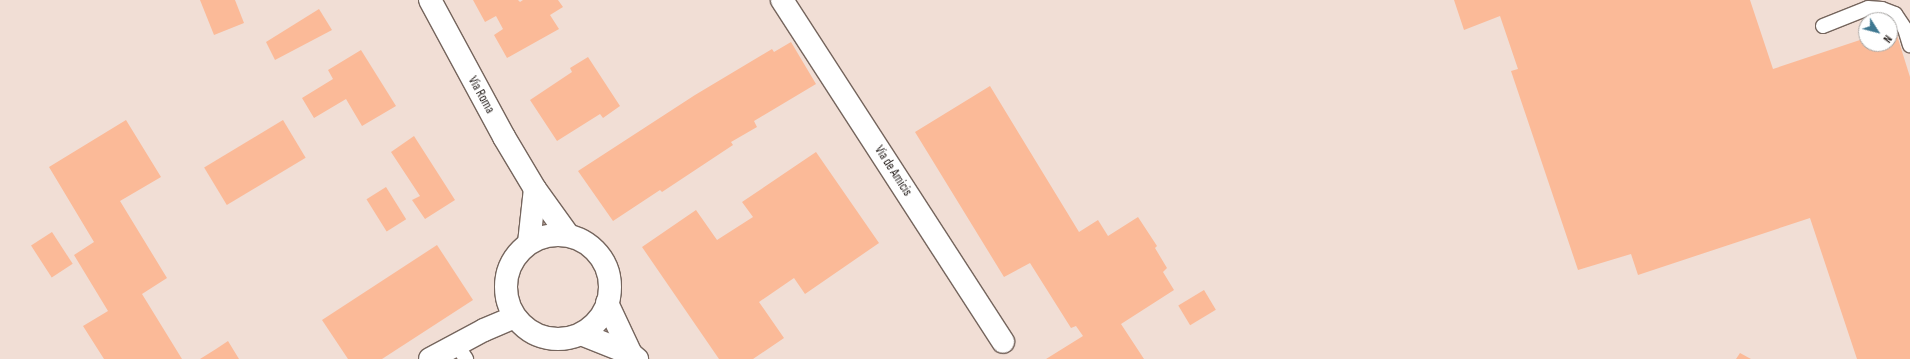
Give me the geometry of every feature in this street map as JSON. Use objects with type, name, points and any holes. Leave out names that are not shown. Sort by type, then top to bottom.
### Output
[{"type":"main road","name":"Via Roma","points":[[430,0],[535,189],[568,235]]},
{"type":"main road","name":"Via de Amicis","points":[[782,0],[1003,342]]},
{"type":"main road","points":[[528,243],[535,189]]},
{"type":"main road","name":"Via Roma","points":[[568,235],[584,242],[598,253],[607,268],[610,286],[607,303],[602,316],[582,334],[567,338],[552,339],[538,335],[525,328],[514,316],[507,302],[505,285],[511,264],[528,243],[541,237],[568,235]]},
{"type":"main road","points":[[607,303],[634,356]]},
{"type":"main road","points":[[430,359],[461,352],[514,316]]},
{"type":"main road","points":[[582,334],[634,356]]},
{"type":"lane","points":[[1823,26],[1868,8],[1882,9],[1895,14],[1905,29],[1910,44]]},
{"type":"building","points":[[200,0],[235,0],[244,23],[214,35]]},
{"type":"building","points":[[473,0],[518,0],[520,2],[523,0],[558,0],[563,7],[550,15],[559,29],[507,58],[494,35],[503,29],[496,16],[485,22]]},
{"type":"building","points":[[1454,0],[1750,0],[1773,69],[1858,41],[1858,52],[1898,52],[1898,39],[1910,77],[1910,359],[1857,359],[1810,218],[1638,275],[1631,254],[1578,270],[1511,71],[1518,69],[1500,16],[1464,30]]},
{"type":"building","points":[[319,9],[332,30],[275,60],[266,42]]},
{"type":"building","points":[[791,42],[816,84],[754,121],[757,127],[731,142],[733,145],[662,192],[660,190],[613,221],[578,171],[695,95],[772,49],[774,52]]},
{"type":"building","points":[[361,50],[396,106],[362,126],[346,99],[314,118],[302,98],[333,79],[328,70]]},
{"type":"building","points":[[588,57],[620,106],[603,118],[600,114],[557,141],[530,100],[572,72],[570,68]]},
{"type":"building","points":[[990,86],[1079,232],[1098,220],[1108,236],[1138,217],[1157,246],[1155,248],[1167,268],[1163,272],[1174,290],[1121,324],[1144,359],[1046,359],[1083,336],[1076,326],[1071,328],[1030,263],[1004,277],[915,132]]},
{"type":"building","points":[[126,120],[161,177],[120,201],[167,278],[142,294],[182,359],[104,359],[83,326],[108,311],[74,255],[94,242],[49,167]]},
{"type":"building","points":[[283,120],[306,158],[227,205],[204,167]]},
{"type":"building","points":[[414,136],[455,200],[425,219],[412,200],[420,196],[391,152]]},
{"type":"building","points":[[816,152],[879,243],[805,294],[794,278],[759,302],[784,338],[753,359],[719,359],[642,247],[696,210],[717,240],[753,217],[742,202]]},
{"type":"building","points":[[386,187],[406,219],[387,231],[366,199]]},
{"type":"building","points":[[52,232],[73,264],[52,277],[31,246]]},
{"type":"building","points":[[437,245],[473,300],[382,359],[348,359],[322,320]]},
{"type":"building","points":[[1204,290],[1216,310],[1190,325],[1178,305]]},
{"type":"building","points":[[228,341],[239,359],[200,359],[216,349]]},
{"type":"building","points":[[1740,353],[1751,359],[1736,359]]}]
